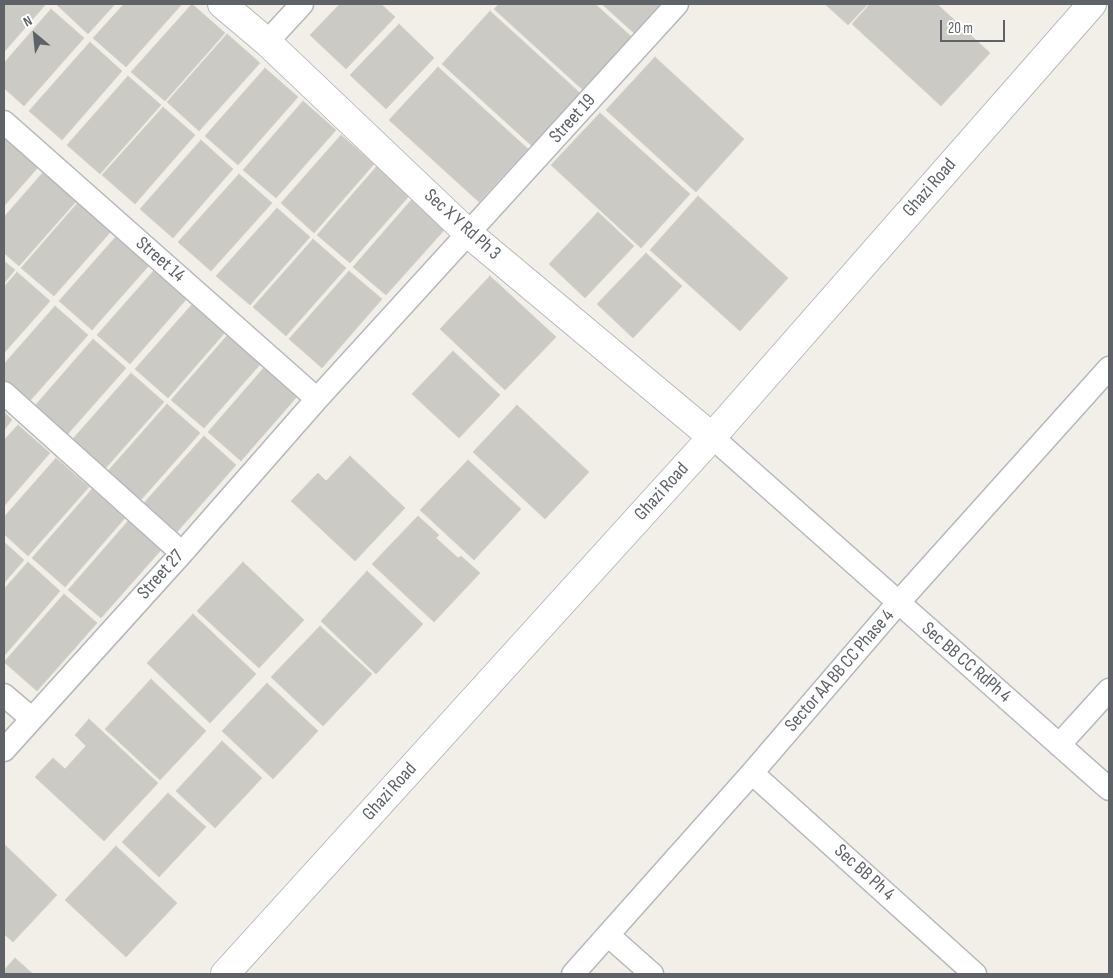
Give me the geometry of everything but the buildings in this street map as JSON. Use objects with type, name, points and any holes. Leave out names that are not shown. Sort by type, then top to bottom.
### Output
[{"type":"main road","name":"Sec X Y Rd Ph 3","points":[[222,4],[267,42],[469,234],[712,437]]},
{"type":"main road","name":"Ghazi Road","points":[[225,974],[712,437],[1092,4]]},
{"type":"street","points":[[267,42],[302,4]]},
{"type":"street","name":"Street 19","points":[[317,399],[677,4]]},
{"type":"street","name":"Street 14","points":[[4,122],[317,399]]},
{"type":"street","name":"Sector AA BB CC Phase 4","points":[[572,974],[752,773],[898,603],[1109,368]]},
{"type":"street","points":[[4,393],[182,553]]},
{"type":"street","name":"Street 27","points":[[4,750],[182,553],[317,399]]},
{"type":"street","name":"Sec BB CC RdPh 4","points":[[712,437],[1109,789]]},
{"type":"street","points":[[1059,745],[1109,690]]},
{"type":"street","points":[[4,695],[31,718]]},
{"type":"street","name":"Sec BB Ph 4","points":[[752,773],[975,974]]},
{"type":"street","points":[[608,935],[652,974]]}]
